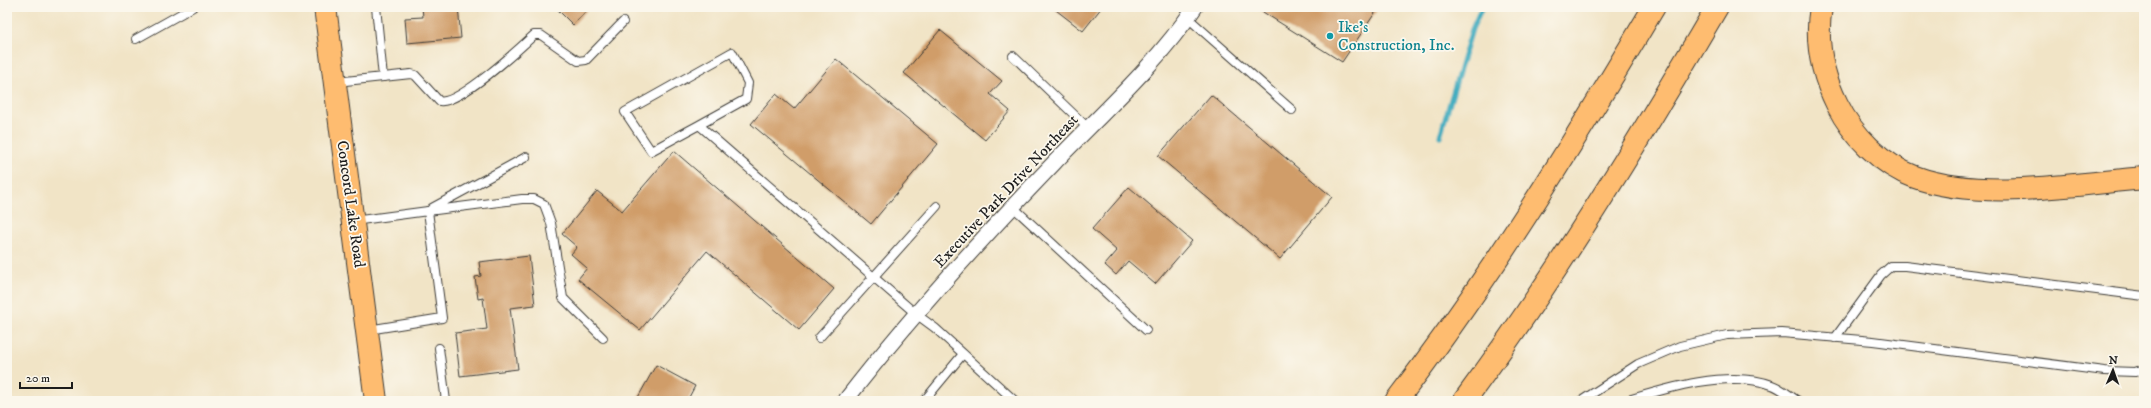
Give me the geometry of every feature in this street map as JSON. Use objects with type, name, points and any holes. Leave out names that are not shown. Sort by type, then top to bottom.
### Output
[{"type":"main road","name":"Concord Lake Road","points":[[325,7],[376,401]]},
{"type":"main road","points":[[1396,401],[1490,272],[1545,187],[1654,7]]},
{"type":"main road","points":[[1464,401],[1524,318],[1578,236],[1644,131],[1717,7]]},
{"type":"main road","points":[[1821,7],[1818,22],[1821,56],[1828,84],[1842,114],[1859,137],[1885,160],[1914,177],[1949,186],[1982,189],[2038,187],[2144,178]]},
{"type":"street","name":"Executive Park Drive Northeast","points":[[845,401],[882,352],[1013,207],[1157,56],[1192,12]]},
{"type":"lane","points":[[136,39],[193,7]]},
{"type":"lane","points":[[376,7],[383,77]]},
{"type":"lane","points":[[1192,12],[1292,110]]},
{"type":"lane","points":[[335,82],[411,74],[416,75],[439,101],[443,102],[461,94],[479,81],[534,35],[541,35],[578,61],[582,61],[586,60],[623,22]]},
{"type":"lane","points":[[732,52],[748,83],[746,99],[699,124],[651,151],[625,112],[732,52]]},
{"type":"lane","points":[[1013,56],[1088,128]]},
{"type":"lane","points":[[699,124],[1015,401]]},
{"type":"lane","points":[[428,210],[526,157]]},
{"type":"lane","points":[[353,221],[522,198],[534,199],[544,204],[551,223],[563,298],[603,338]]},
{"type":"lane","points":[[819,338],[937,206]]},
{"type":"lane","points":[[1013,207],[1146,330]]},
{"type":"lane","points":[[368,330],[442,318],[428,210]]},
{"type":"lane","points":[[1835,338],[1880,275],[1891,266],[1912,266],[2144,296]]},
{"type":"lane","points":[[1582,401],[1638,364],[1680,346],[1727,335],[1782,333],[1881,342],[2105,371],[2135,372],[2144,369]]},
{"type":"lane","points":[[439,348],[446,401]]},
{"type":"lane","points":[[924,401],[963,354]]},
{"type":"lane","points":[[1625,401],[1652,393],[1728,378],[1755,380],[1773,385],[1798,401]]},
{"type":"building","points":[[422,7],[458,7],[461,38],[407,43],[405,18],[423,17]]},
{"type":"building","points":[[555,7],[590,7],[573,25]]},
{"type":"building","points":[[1052,7],[1102,7],[1083,31]]},
{"type":"building","name":"Ike's Construction, Inc.","points":[[1255,7],[1379,7],[1342,62]]},
{"type":"building","points":[[940,30],[1002,81],[990,94],[1010,111],[985,140],[904,73]]},
{"type":"building","points":[[836,59],[938,144],[871,224],[751,124],[776,94],[794,109]]},
{"type":"building","points":[[1211,95],[1332,197],[1280,259],[1158,156]]},
{"type":"building","points":[[674,151],[834,289],[799,330],[707,251],[640,330],[578,279],[587,268],[571,254],[577,247],[562,234],[597,191],[622,211]]},
{"type":"building","points":[[1129,187],[1192,241],[1155,284],[1128,261],[1116,275],[1105,265],[1117,251],[1092,229]]},
{"type":"building","points":[[529,256],[535,305],[510,308],[518,369],[460,376],[455,333],[487,329],[483,298],[478,299],[475,277],[481,276],[479,262]]},
{"type":"building","points":[[656,365],[695,386],[687,401],[636,401]]},
{"type":"waterway","points":[[1440,136],[1472,29],[1482,7]]},
{"type":"place","name":"Ike's Construction, Inc.","points":[[1330,36]]}]
